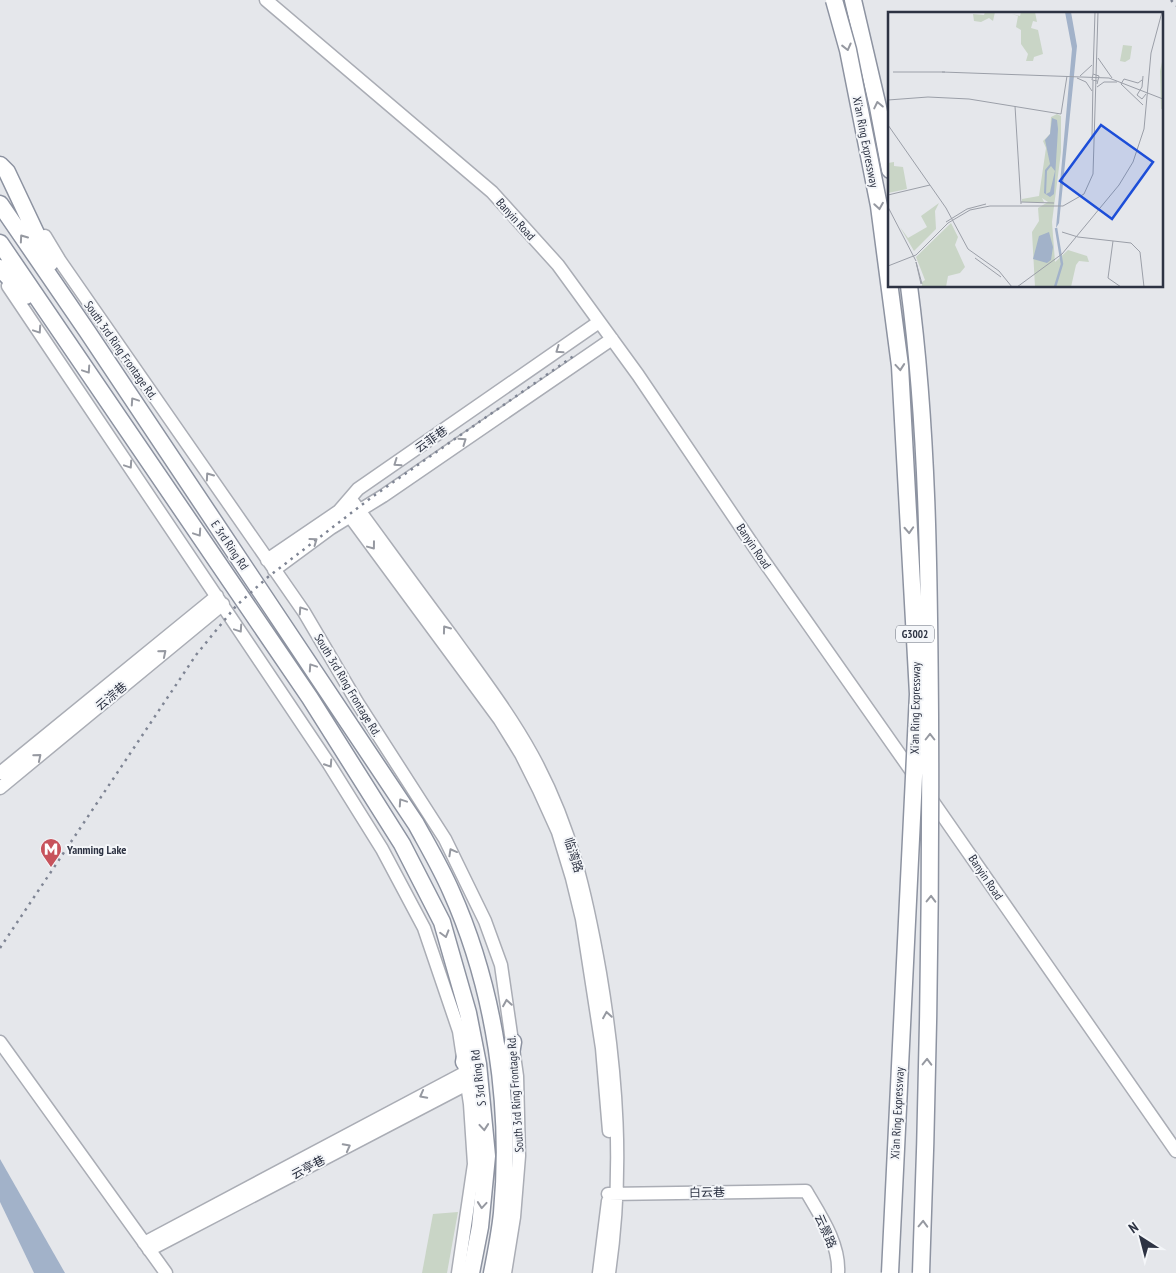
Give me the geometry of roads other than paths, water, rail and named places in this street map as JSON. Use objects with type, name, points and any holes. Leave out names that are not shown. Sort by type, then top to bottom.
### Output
[{"type":"highway","name":"Xi'an Ring Expressway","points":[[834,0],[848,50],[879,206],[888,275]]},
{"type":"highway","name":"Xi'an Ring Expressway","points":[[853,0],[888,160]]},
{"type":"highway","points":[[2,166],[51,266],[87,331]]},
{"type":"highway","name":"E 3rd Ring Rd","points":[[0,204],[416,824],[451,891]]},
{"type":"highway","name":"E 3rd Ring Rd","points":[[0,243],[310,698],[402,844],[427,890]]},
{"type":"highway","points":[[0,268],[63,336]]},
{"type":"highway","name":"Xi'an Ring Expressway","points":[[890,288],[900,366],[918,694],[890,1273]]},
{"type":"highway","name":"Xi'an Ring Expressway","points":[[909,288],[925,471],[929,601],[931,875],[921,1273]]},
{"type":"highway","name":"S 3rd Ring Rd","points":[[427,890],[442,922],[471,1026],[478,1064],[480,1227],[471,1273]]},
{"type":"highway","name":"S 3rd Ring Rd","points":[[451,891],[470,942],[490,1014],[499,1057],[503,1100],[512,1157],[492,1273]]},
{"type":"highway","points":[[466,1073],[471,1026]]},
{"type":"highway","points":[[503,1100],[513,1042]]},
{"type":"street","name":"Banyin Road","points":[[266,0],[492,192],[558,265],[612,339],[890,744],[957,834],[1176,1151]]},
{"type":"street","name":"South 3rd Ring Frontage Rd.","points":[[2,166],[60,261],[304,612],[357,702],[418,795],[464,874],[485,921],[501,965],[513,1042],[512,1157],[514,1217],[505,1273]]},
{"type":"street","points":[[0,276],[220,600],[343,787],[382,849],[424,928],[459,1031],[480,1160],[458,1273]]},
{"type":"street","name":"云菲巷","points":[[351,508],[358,489],[600,322]]},
{"type":"street","name":"云菲巷","points":[[271,565],[351,508],[612,339]]},
{"type":"street","name":"临湾路","points":[[351,508],[500,720],[521,754],[558,832],[582,918],[602,1048],[607,1096],[615,1229],[608,1273]]},
{"type":"street","name":"云淙巷","points":[[0,773],[220,600]]},
{"type":"street","name":"云淙巷","points":[[0,788],[220,600]]},
{"type":"street","points":[[0,1042],[166,1273]]},
{"type":"street","points":[[146,1246],[466,1073]]},
{"type":"street","name":"白云巷","points":[[612,1194],[806,1191]]},
{"type":"street","name":"云景路","points":[[806,1191],[826,1227],[839,1262],[838,1273]]},
{"type":"street","name":"临湾路","points":[[599,1273],[612,1194]]},
{"type":"water","points":[[0,1159],[65,1273],[34,1273],[0,1202]]},
{"type":"railway","points":[[1171,0],[1176,6]]},
{"type":"railway","points":[[0,948],[196,655],[236,606],[268,577],[372,497],[575,355]]},
{"type":"place","name":"Yanming Lake","points":[[51,868]]}]
